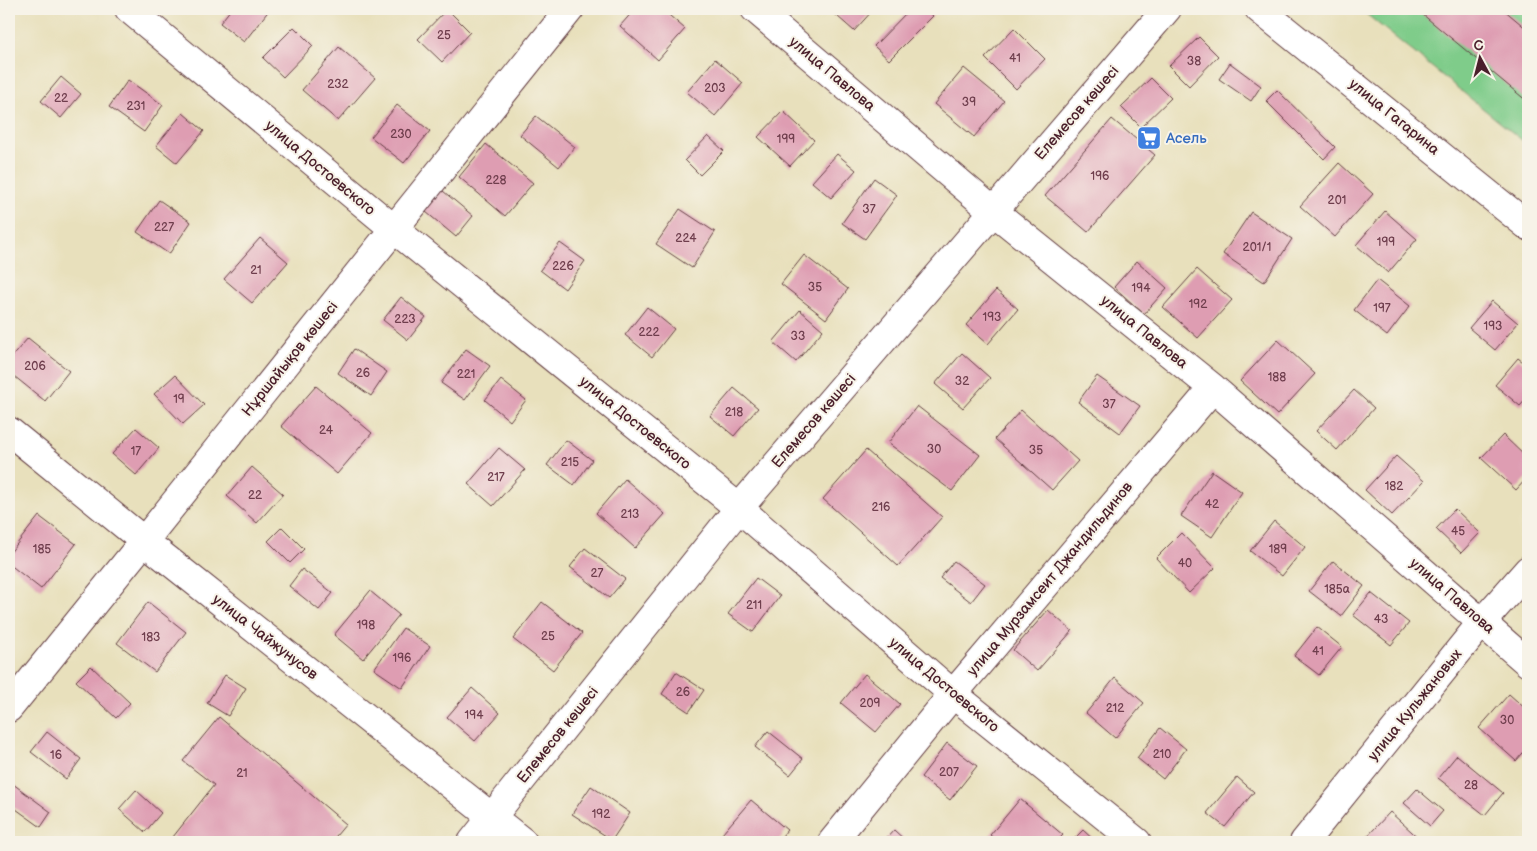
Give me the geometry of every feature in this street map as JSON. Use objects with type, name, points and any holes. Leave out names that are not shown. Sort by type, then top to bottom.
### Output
[{"type":"street","name":"улица Достоевского","points":[[129,9],[394,229],[739,508],[953,694],[1137,842]]},
{"type":"street","name":"Нұршайықов көшесі","points":[[9,708],[570,9]]},
{"type":"street","name":"улица Павлова","points":[[755,9],[993,211],[1213,388],[1528,663]]},
{"type":"street","name":"Елемесов көшесі","points":[[472,842],[739,508],[1167,9]]},
{"type":"street","name":"улица Гагарина","points":[[1259,9],[1528,226]]},
{"type":"street","name":"улица Мурзамсеит Джандильдинов","points":[[832,842],[953,694],[1213,388]]},
{"type":"street","name":"улица Чайжунусов","points":[[9,431],[144,541],[523,842]]},
{"type":"street","name":"улица Кульжановых","points":[[1304,842],[1482,622],[1528,570]]},
{"type":"green space","points":[[1360,9],[1528,9],[1528,145]]},
{"type":"building","points":[[231,9],[270,9],[244,42],[220,23]]},
{"type":"building","points":[[447,9],[470,32],[442,62],[418,39]]},
{"type":"building","points":[[635,9],[662,9],[685,29],[658,60],[620,26]]},
{"type":"building","points":[[829,9],[874,9],[854,31]]},
{"type":"building","points":[[910,9],[926,9],[933,16],[889,60],[874,46]]},
{"type":"building","points":[[1416,9],[1503,9],[1528,30],[1528,102]]},
{"type":"building","points":[[294,27],[313,46],[283,77],[263,58]]},
{"type":"building","points":[[1014,28],[1045,59],[1016,89],[985,58]]},
{"type":"building","points":[[1199,37],[1218,56],[1189,86],[1169,66]]},
{"type":"building","points":[[339,47],[375,78],[338,121],[302,90]]},
{"type":"building","points":[[715,59],[743,83],[715,116],[687,92]]},
{"type":"building","points":[[1230,63],[1261,86],[1251,101],[1219,79]]},
{"type":"building","points":[[964,68],[1004,101],[974,137],[934,104]]},
{"type":"building","points":[[61,77],[81,94],[61,118],[41,101]]},
{"type":"building","points":[[1151,78],[1171,98],[1141,127],[1121,107]]},
{"type":"building","points":[[128,80],[163,105],[144,132],[109,107]]},
{"type":"building","points":[[1277,90],[1335,147],[1324,159],[1266,101]]},
{"type":"building","points":[[397,105],[430,131],[404,163],[371,137]]},
{"type":"building","points":[[783,111],[814,140],[790,166],[758,137]]},
{"type":"building","points":[[183,113],[204,131],[177,163],[156,146]]},
{"type":"building","points":[[536,116],[575,147],[559,167],[520,135]]},
{"type":"building","points":[[1112,119],[1155,155],[1088,232],[1045,196]]},
{"type":"building","points":[[708,136],[724,151],[700,175],[685,160]]},
{"type":"building","points":[[486,144],[533,183],[505,216],[459,177]]},
{"type":"building","points":[[837,154],[856,170],[831,198],[812,182]]},
{"type":"building","points":[[1339,163],[1373,194],[1335,237],[1300,206]]},
{"type":"building","points":[[874,178],[897,195],[865,239],[842,223]]},
{"type":"building","points":[[437,186],[473,216],[456,237],[420,207]]},
{"type":"building","points":[[159,200],[191,222],[169,254],[137,232]]},
{"type":"building","points":[[680,209],[715,232],[692,268],[656,244]]},
{"type":"building","points":[[1385,211],[1417,239],[1388,273],[1356,245]]},
{"type":"building","points":[[1251,212],[1292,239],[1264,282],[1223,254]]},
{"type":"building","points":[[260,238],[288,262],[252,303],[224,279]]},
{"type":"building","points":[[560,243],[585,261],[565,289],[540,270]]},
{"type":"building","points":[[804,255],[848,289],[826,319],[781,284]]},
{"type":"building","points":[[1137,261],[1167,288],[1144,314],[1114,287]]},
{"type":"building","points":[[1197,269],[1232,300],[1198,338],[1163,307]]},
{"type":"building","points":[[1377,280],[1410,306],[1387,336],[1354,310]]},
{"type":"building","points":[[996,290],[1018,309],[988,344],[966,325]]},
{"type":"building","points":[[401,297],[426,317],[408,340],[383,320]]},
{"type":"building","points":[[1492,301],[1518,323],[1495,350],[1469,328]]},
{"type":"building","points":[[647,307],[674,329],[652,357],[625,335]]},
{"type":"building","points":[[800,310],[823,330],[796,362],[773,342]]},
{"type":"building","points":[[28,338],[69,371],[45,401],[9,372],[9,360]]},
{"type":"building","points":[[1278,340],[1315,374],[1277,415],[1240,381]]},
{"type":"building","points":[[354,349],[387,372],[371,396],[338,373]]},
{"type":"building","points":[[466,349],[490,366],[465,400],[441,383]]},
{"type":"building","points":[[962,353],[990,378],[963,408],[935,384]]},
{"type":"building","points":[[1518,358],[1528,366],[1528,397],[1520,406],[1495,385]]},
{"type":"building","points":[[175,375],[204,405],[183,424],[154,394]]},
{"type":"building","points":[[1097,376],[1140,406],[1120,433],[1078,402]]},
{"type":"building","points":[[501,380],[526,400],[510,421],[485,400]]},
{"type":"building","points":[[316,386],[372,433],[337,474],[281,426]]},
{"type":"building","points":[[734,388],[758,408],[734,436],[710,416]]},
{"type":"building","points":[[1354,390],[1374,408],[1337,450],[1316,431]]},
{"type":"building","points":[[917,406],[980,455],[952,491],[888,443]]},
{"type":"building","points":[[1021,410],[1078,461],[1052,490],[995,439]]},
{"type":"building","points":[[136,428],[159,448],[136,475],[112,454]]},
{"type":"building","points":[[1503,435],[1528,459],[1528,477],[1516,490],[1481,458]]},
{"type":"building","points":[[566,440],[592,460],[574,485],[547,465]]},
{"type":"building","points":[[499,448],[525,470],[493,506],[468,484]]},
{"type":"building","points":[[866,450],[942,517],[898,566],[823,499]]},
{"type":"building","points":[[1396,456],[1424,481],[1392,515],[1365,490]]},
{"type":"building","points":[[252,467],[283,494],[257,523],[227,496]]},
{"type":"building","points":[[1212,471],[1242,492],[1212,537],[1181,516]]},
{"type":"building","points":[[625,479],[665,514],[635,548],[596,513]]},
{"type":"building","points":[[1455,509],[1480,533],[1461,553],[1436,529]]},
{"type":"building","points":[[39,516],[76,544],[41,589],[9,564],[9,554]]},
{"type":"building","points":[[1274,521],[1305,547],[1282,576],[1250,551]]},
{"type":"building","points":[[282,527],[304,549],[290,563],[268,541]]},
{"type":"building","points":[[1181,533],[1215,568],[1189,593],[1156,558]]},
{"type":"building","points":[[585,548],[625,579],[609,598],[570,567]]},
{"type":"building","points":[[954,561],[985,584],[971,602],[940,578]]},
{"type":"building","points":[[1333,561],[1364,586],[1341,616],[1309,591]]},
{"type":"building","points":[[302,569],[333,593],[319,610],[289,586]]},
{"type":"building","points":[[756,578],[780,596],[753,632],[728,614]]},
{"type":"building","points":[[370,591],[399,615],[363,659],[334,635]]},
{"type":"building","points":[[1371,593],[1409,623],[1391,645],[1353,615]]},
{"type":"building","points":[[148,602],[186,632],[155,672],[117,643]]},
{"type":"building","points":[[542,602],[582,633],[553,670],[513,639]]},
{"type":"building","points":[[1048,610],[1072,631],[1037,671],[1013,650]]},
{"type":"building","points":[[1317,627],[1342,647],[1319,675],[1294,656]]},
{"type":"building","points":[[403,628],[430,646],[402,688],[374,669]]},
{"type":"building","points":[[91,666],[130,703],[116,718],[76,681]]},
{"type":"building","points":[[676,672],[704,690],[689,712],[662,694]]},
{"type":"building","points":[[865,674],[900,704],[876,732],[841,703]]},
{"type":"building","points":[[225,675],[246,688],[228,716],[207,703]]},
{"type":"building","points":[[1115,678],[1144,703],[1115,738],[1086,713]]},
{"type":"building","points":[[472,688],[500,713],[475,741],[447,717]]},
{"type":"building","points":[[1509,694],[1528,711],[1528,747],[1516,761],[1479,728]]},
{"type":"building","points":[[219,717],[346,824],[331,842],[169,842],[214,785],[183,761]]},
{"type":"building","points":[[1160,728],[1186,749],[1163,779],[1137,758]]},
{"type":"building","points":[[768,731],[803,759],[790,775],[755,747]]},
{"type":"building","points":[[47,732],[81,759],[66,779],[31,752]]},
{"type":"building","points":[[947,743],[977,766],[950,800],[921,777]]},
{"type":"building","points":[[1457,755],[1503,793],[1485,815],[1438,778]]},
{"type":"building","points":[[1237,777],[1254,792],[1225,827],[1207,813]]},
{"type":"building","points":[[9,781],[51,812],[41,827],[9,804]]},
{"type":"building","points":[[591,786],[630,813],[612,840],[572,814]]},
{"type":"building","points":[[1417,789],[1443,811],[1430,826],[1404,803]]},
{"type":"building","points":[[136,790],[161,813],[145,832],[119,809]]},
{"type":"building","points":[[1020,799],[1063,835],[1056,842],[998,842],[990,835]]},
{"type":"building","points":[[751,800],[787,830],[777,842],[732,842],[722,834]]},
{"type":"building","points":[[1390,812],[1423,842],[1362,842]]},
{"type":"building","points":[[894,830],[907,842],[883,842]]},
{"type":"building","points":[[1083,830],[1096,842],[1071,842]]},
{"type":"place","name":"Асель","points":[[1149,138]]}]
